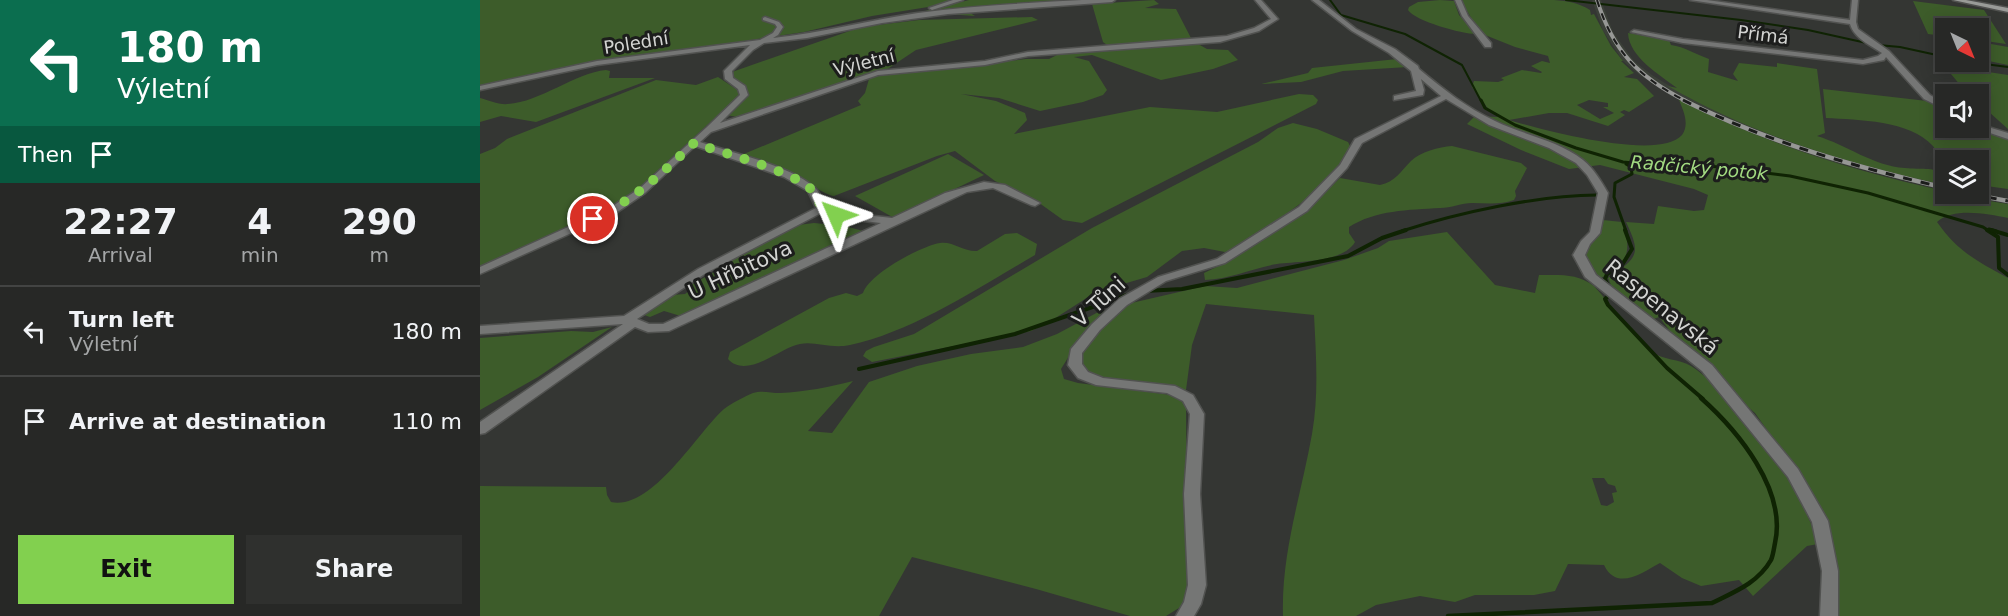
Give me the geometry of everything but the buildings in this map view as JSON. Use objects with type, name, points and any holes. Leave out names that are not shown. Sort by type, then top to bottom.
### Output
[{"type":"main road","points":[[1956,0],[2008,10]]},
{"type":"street","points":[[782,39],[960,0]]},
{"type":"street","name":"Polední","points":[[480,88],[593,65],[738,43],[798,37],[894,19],[982,8],[1112,0]]},
{"type":"street","name":"Výletní","points":[[480,271],[612,211],[642,191],[708,130],[878,73],[985,63],[1028,54],[1236,37],[1269,24],[1275,19],[1258,0]]},
{"type":"street","name":"Raspenavská","points":[[1314,0],[1354,30],[1392,51],[1446,96],[1492,123],[1552,146],[1579,161],[1591,172],[1603,193],[1594,233],[1585,243],[1579,255],[1591,277],[1707,368],[1793,473],[1820,521],[1830,571],[1829,616]]},
{"type":"street","points":[[1458,0],[1465,16],[1488,45]]},
{"type":"street","points":[[1693,0],[1853,22]]},
{"type":"street","points":[[1855,0],[1853,22],[1855,30],[1862,38],[1886,53],[1927,97],[1935,102]]},
{"type":"street","points":[[708,130],[744,95],[742,88],[729,78],[728,71],[750,48],[776,34],[780,27],[777,23],[765,19]]},
{"type":"street","name":"Přímá","points":[[1634,32],[1863,62],[1881,58],[1886,53]]},
{"type":"street","points":[[738,43],[750,48]]},
{"type":"street","points":[[1397,98],[1420,93],[1414,77],[1415,68]]},
{"type":"street","name":"V Tůni","points":[[1185,616],[1192,603],[1197,585],[1192,494],[1197,414],[1188,398],[1170,389],[1101,382],[1083,375],[1075,366],[1076,352],[1096,327],[1124,302],[1162,279],[1221,261],[1244,248],[1302,209],[1344,166],[1358,141],[1446,96]]},
{"type":"street","points":[[1989,130],[2008,136]]},
{"type":"street","points":[[694,143],[768,168],[803,184],[819,199],[821,209],[836,215],[894,221]]},
{"type":"street","name":"U Hřbitova","points":[[480,330],[630,321],[648,328],[665,328],[974,185],[988,183],[1003,187],[1035,203]]},
{"type":"street","name":"U Hřbitova","points":[[480,429],[702,271],[821,209]]},
{"type":"shaded area","points":[[1592,0],[1601,0],[1613,32],[1634,61],[1689,98],[1778,138],[1864,165],[1935,183],[1935,188],[1814,157],[1734,127],[1679,100],[1641,76],[1623,61],[1603,31]]},
{"type":"green space","points":[[480,0],[952,0],[804,32],[550,70],[480,86]]},
{"type":"green space","points":[[969,0],[1093,0],[967,11],[975,16],[909,15]]},
{"type":"green space","points":[[1154,0],[1159,4],[1145,8],[1176,9],[1192,40],[1107,45],[1103,42],[1092,4]]},
{"type":"green space","points":[[1463,0],[1554,0],[1586,8],[1590,10],[1591,15],[1594,14],[1611,46],[1623,61],[1621,61],[1634,73],[1624,77],[1637,79],[1654,96],[1629,112],[1624,110],[1620,112],[1625,115],[1608,126],[1567,113],[1549,113],[1509,120],[1598,141],[1649,145],[1669,142],[1682,135],[1686,122],[1679,100],[1743,130],[1809,154],[1935,189],[1935,204],[1989,204],[1989,201],[2008,204],[2008,218],[1961,213],[1944,217],[1937,222],[1953,241],[1977,261],[2008,278],[2008,616],[1837,616],[1834,549],[1809,489],[1755,413],[1692,359],[1659,317],[1654,319],[1613,292],[1616,289],[1608,278],[1634,255],[1634,242],[1626,222],[1654,224],[1658,206],[1694,211],[1704,210],[1708,195],[1694,189],[1600,165],[1569,169],[1521,150],[1467,124],[1475,116],[1498,117],[1489,110],[1472,87],[1474,81],[1498,82],[1504,80],[1501,78],[1522,70],[1541,73],[1531,66],[1542,61],[1550,63],[1548,56],[1515,47],[1485,35],[1473,21]],"holes":[[[1589,100],[1608,103],[1608,107],[1603,107],[1614,113],[1600,119],[1577,105]]]},
{"type":"green space","points":[[1454,1],[1459,15],[1476,34],[1439,26],[1408,10],[1418,2]]},
{"type":"green space","points":[[1913,1],[1984,10],[2006,44],[1989,41],[1989,18],[1935,18],[1935,35],[1928,34]]},
{"type":"green space","points":[[1032,17],[1038,20],[916,50],[886,70],[737,117],[726,115],[748,96],[748,91],[732,78],[732,72],[861,27],[919,20]]},
{"type":"green space","points":[[1628,33],[1669,40],[1671,45],[1709,59],[1708,72],[1738,81],[1733,74],[1739,63],[1777,67],[1777,63],[1817,69],[1825,133],[1817,136],[1882,163],[1905,168],[1935,170],[1935,183],[1838,158],[1734,120],[1668,86],[1677,88],[1639,58]]},
{"type":"green space","points":[[1198,44],[1207,49],[1228,50],[1238,60],[1213,69],[1161,80],[1092,55],[1074,57],[1089,61],[1107,90],[1103,95],[1083,102],[1040,111],[999,98],[961,94],[996,101],[1025,113],[1027,120],[1014,134],[1150,107],[1217,112],[1299,94],[1313,95],[1318,100],[1316,104],[1082,223],[1063,220],[1035,200],[995,181],[955,151],[834,196],[788,173],[739,156],[861,105],[858,101],[865,93],[869,79],[876,76],[1026,59],[1049,59],[1063,52]]},
{"type":"green space","points":[[1989,44],[2008,47],[2008,65],[1989,61]]},
{"type":"green space","points":[[1397,59],[1408,67],[1343,71],[1301,82],[1261,84],[1308,73],[1312,68]]},
{"type":"green space","points":[[610,71],[609,78],[655,78],[536,122],[501,116],[480,122],[480,98],[501,104],[520,102],[582,76]]},
{"type":"green space","points":[[1949,72],[1988,72],[2008,75],[2008,129],[1989,112],[1989,84],[1959,84]]},
{"type":"green space","points":[[718,77],[739,91],[739,96],[633,193],[599,213],[480,269],[480,154],[495,148],[507,139],[656,80],[696,85]]},
{"type":"green space","points":[[1823,89],[1927,101],[1935,105],[1935,138],[1989,138],[1989,131],[2008,137],[2008,189],[1989,186],[1989,150],[1936,150],[1923,137],[1897,126],[1826,118]]},
{"type":"green space","points":[[1293,123],[1317,129],[1348,142],[1350,146],[1342,162],[1316,191],[1234,250],[1225,252],[1204,248],[1182,251],[1147,277],[1096,292],[1031,331],[872,362],[863,356],[866,351],[874,347],[914,334],[1092,228],[1258,142],[1278,128]]},
{"type":"green space","points":[[1452,146],[1521,163],[1527,168],[1515,191],[1514,200],[1499,203],[1468,203],[1444,208],[1404,210],[1381,214],[1349,227],[1349,233],[1355,242],[1341,254],[1319,260],[1277,264],[1224,278],[1205,280],[1204,273],[1229,261],[1304,212],[1340,178],[1385,184],[1394,179],[1419,155]]},
{"type":"green space","points":[[948,154],[984,175],[894,218],[855,196]]},
{"type":"green space","points":[[1603,220],[1622,222],[1627,249],[1622,262],[1599,279],[1584,261],[1586,246]]},
{"type":"green space","points":[[814,223],[845,226],[863,231],[760,278],[684,317],[664,311],[650,317],[644,315],[672,295],[685,294],[690,290],[689,286],[716,271],[717,267],[798,225]]},
{"type":"green space","points":[[1447,232],[1495,285],[1535,293],[1539,275],[1554,275],[1575,277],[1594,286],[1644,345],[1661,357],[1691,366],[1709,380],[1748,422],[1784,472],[1799,498],[1818,544],[1807,546],[1753,596],[1739,580],[1701,586],[1682,578],[1660,563],[1638,575],[1623,579],[1609,573],[1604,565],[1568,564],[1555,591],[1534,595],[1475,595],[1455,602],[1420,596],[1376,605],[1356,616],[1283,616],[1288,547],[1308,457],[1316,405],[1314,315],[1206,304],[1192,345],[1186,390],[1098,379],[1083,370],[1082,352],[1096,330],[1127,304],[1205,286],[1237,288],[1344,260],[1378,248],[1389,241]],"holes":[[[1592,478],[1604,478],[1608,484],[1615,486],[1617,492],[1612,493],[1614,502],[1607,506],[1601,505]]]},
{"type":"green space","points":[[1017,233],[1037,244],[1035,255],[969,294],[897,330],[850,345],[800,344],[745,366],[736,365],[728,359],[730,352],[829,298],[846,293],[857,296],[863,293],[867,286],[885,270],[921,249],[945,243],[977,251],[1005,234]]},
{"type":"green space","points":[[1104,311],[1082,335],[1061,369],[1064,379],[1078,383],[1171,395],[1182,400],[1186,406],[1187,529],[1191,580],[1187,603],[1166,616],[1130,616],[912,557],[879,616],[480,616],[480,486],[606,487],[611,502],[627,502],[642,495],[658,483],[724,409],[753,393],[799,392],[853,381],[808,431],[832,433],[869,382],[917,366],[971,354],[1023,347],[1057,334]]},
{"type":"green space","points":[[612,327],[538,377],[480,410],[480,338],[571,331],[593,332]]},
{"type":"waterway","name":"Radčický potok","points":[[1330,0],[1341,15],[1405,34],[1462,65],[1481,101]]},
{"type":"waterway","points":[[1566,0],[1741,20],[1808,30],[1871,44]]},
{"type":"waterway","points":[[1878,45],[1935,55]]},
{"type":"waterway","points":[[1989,65],[2008,67]]},
{"type":"waterway","name":"Radčický potok","points":[[1481,100],[1485,108],[1515,125],[1576,148],[1623,162],[1654,165],[1694,164],[1790,176],[1868,193],[1983,227],[1989,231]]},
{"type":"waterway","points":[[1626,164],[1631,167],[1632,174],[1615,183],[1614,197],[1626,231]]},
{"type":"waterway","points":[[1402,231],[1498,206],[1550,198],[1597,195]]},
{"type":"waterway","name":"Radčický potok","points":[[1989,229],[1996,231]]},
{"type":"waterway","points":[[1145,291],[1182,289],[1348,256],[1382,238],[1406,230]]},
{"type":"waterway","points":[[1608,286],[1605,279],[1607,274],[1622,265],[1632,249],[1625,230]]},
{"type":"waterway","name":"Radčický potok","points":[[1987,230],[1998,237],[1999,268],[2008,275]]},
{"type":"waterway","points":[[1991,230],[2008,235]]},
{"type":"waterway","points":[[859,369],[1015,334],[1127,295]]},
{"type":"waterway","points":[[1608,296],[1605,299],[1608,305],[1667,368],[1703,399]]},
{"type":"waterway","points":[[1448,616],[1712,603],[1745,586],[1759,575],[1771,560],[1775,543],[1777,523],[1774,503],[1767,483],[1744,444],[1701,398]]},
{"type":"railway","points":[[1597,0],[1611,34],[1630,61],[1654,82],[1686,101]]},
{"type":"railway","points":[[1683,100],[1779,141],[1878,171],[1935,185]]},
{"type":"railway","points":[[1989,198],[2008,201]]},
{"type":"route","points":[[593,219],[612,211],[642,191],[694,143],[768,168],[803,184],[819,199],[821,209],[836,215]]}]
